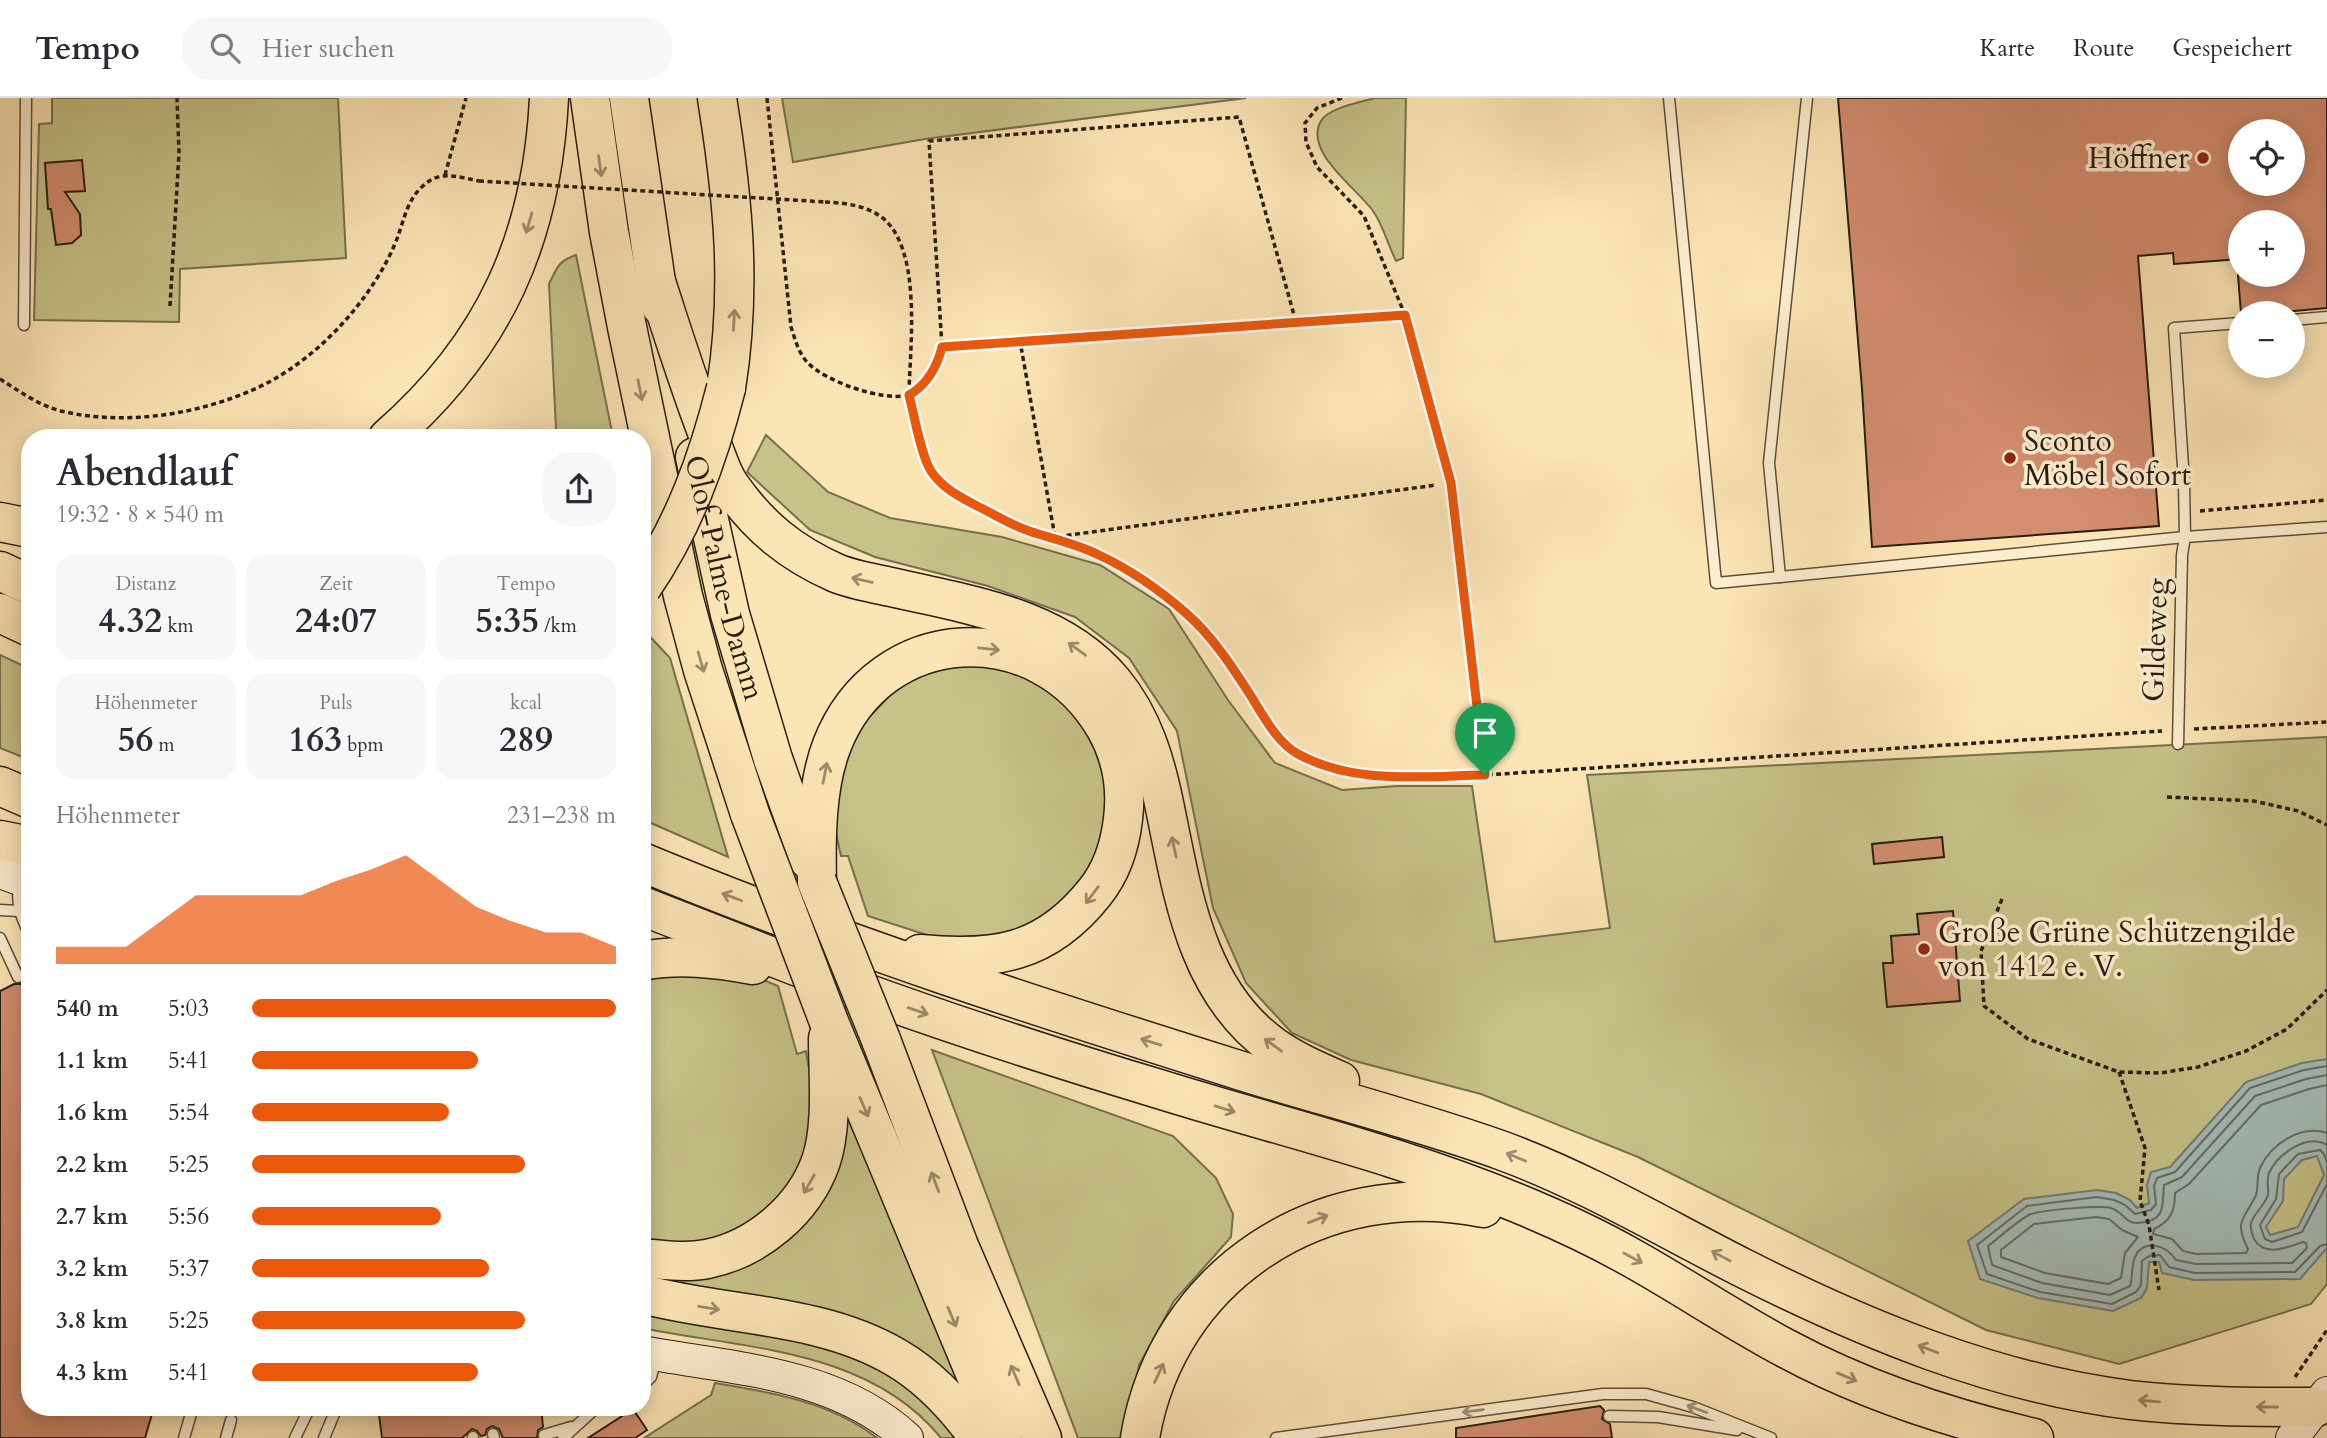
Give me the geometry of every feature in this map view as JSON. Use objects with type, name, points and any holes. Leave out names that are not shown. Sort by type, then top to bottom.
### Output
[{"type":"highway","points":[[397,429],[442,383],[480,334],[504,290],[529,226],[545,156],[549,98]]},
{"type":"highway","name":"Olof-Palme-Damm","points":[[590,98],[609,232],[648,429]]},
{"type":"highway","name":"Olof-Palme-Damm","points":[[629,98],[656,282],[730,614],[773,759],[807,836]]},
{"type":"highway","points":[[651,573],[689,503],[708,453],[726,388],[734,330],[736,269],[726,154],[717,98]]},
{"type":"highway","points":[[656,282],[701,417],[729,485],[764,529],[802,556],[839,574],[994,611],[1032,624],[1063,639],[1087,656],[1113,681],[1134,710],[1158,771],[1188,913],[1201,952],[1221,993],[1253,1029],[1297,1062],[1443,1130]]},
{"type":"highway","name":"Olof-Palme-Damm","points":[[651,442],[683,596],[707,682],[750,814],[829,1022],[1002,1438]]},
{"type":"highway","points":[[0,571],[21,581]]},
{"type":"highway","points":[[0,613],[21,623]]},
{"type":"highway","points":[[864,948],[954,957],[987,956],[1041,940],[1064,926],[1099,887],[1113,862],[1120,839],[1125,788],[1111,738],[1095,710],[1079,691],[1057,672],[1010,651],[985,647],[950,649],[916,657],[880,678],[864,693],[839,729],[831,748],[807,836],[817,882],[881,1040],[959,1246],[1042,1438]]},
{"type":"highway","points":[[0,786],[21,795]]},
{"type":"highway","points":[[0,805],[21,810]]},
{"type":"highway","points":[[0,840],[20,878]]},
{"type":"highway","points":[[651,865],[864,948],[1084,1022],[1443,1130],[1520,1159],[1616,1202],[1788,1290],[1941,1354],[2046,1385],[2129,1399],[2217,1407],[2323,1402]]},
{"type":"highway","points":[[651,909],[854,988],[977,1031],[1378,1154],[1494,1194],[1573,1226],[1816,1364],[1916,1406],[2034,1438]]},
{"type":"highway","points":[[651,960],[677,956],[727,960],[854,988]]},
{"type":"highway","points":[[651,1259],[706,1259],[730,1251],[752,1242],[773,1228],[794,1207],[821,1162],[827,1132],[829,1022]]},
{"type":"highway","points":[[1140,1438],[1143,1419],[1157,1376],[1174,1342],[1193,1315],[1215,1288],[1253,1252],[1293,1230],[1314,1220],[1354,1208],[1422,1200],[1455,1202],[1573,1226]]},
{"type":"highway","points":[[651,1296],[789,1321],[864,1342],[894,1357],[938,1389],[979,1438]]},
{"type":"street","points":[[651,1353],[776,1375],[819,1387],[867,1408],[892,1424],[907,1438]]},
{"type":"street","points":[[2292,1438],[2323,1402]]},
{"type":"lane","points":[[24,325],[26,98]]},
{"type":"lane","points":[[1669,98],[1716,583],[2185,537],[2327,527]]},
{"type":"lane","points":[[1780,577],[1769,463],[1807,98]]},
{"type":"lane","points":[[2305,319],[2327,317]]},
{"type":"lane","name":"Gildeweg","points":[[2178,744],[2182,555],[2185,537],[2174,328],[2228,324]]},
{"type":"lane","points":[[0,910],[20,878]]},
{"type":"lane","points":[[0,938],[18,977]]},
{"type":"lane","points":[[1276,1438],[1604,1394],[1646,1394],[1693,1407],[1765,1436]]},
{"type":"lane","points":[[184,1438],[190,1416]]},
{"type":"lane","points":[[297,1437],[306,1416]]},
{"type":"lane","points":[[324,1438],[333,1416]]},
{"type":"lane","points":[[563,1438],[584,1416]]},
{"type":"lane","points":[[1609,1416],[1658,1417],[1765,1436]]},
{"type":"lane","points":[[226,1438],[231,1420]]},
{"type":"lane","points":[[544,1435],[576,1425]]},
{"type":"path","points":[[170,306],[179,153],[177,98]]},
{"type":"path","points":[[445,175],[466,98]]},
{"type":"path","points":[[767,98],[791,327],[798,347],[811,366],[835,381],[886,395],[909,395],[917,390],[938,364],[942,347],[929,141],[1239,117],[1294,315]]},
{"type":"path","points":[[1342,98],[1317,108],[1305,122],[1306,142],[1317,167],[1364,216],[1405,315],[1451,483],[1485,775]]},
{"type":"path","points":[[0,379],[40,403],[60,411],[113,417],[142,418],[192,409],[212,405],[259,388],[318,348],[341,325],[381,272],[395,245],[410,202],[425,183],[445,175],[478,181],[853,205],[881,216],[893,228],[903,245],[912,317],[909,395],[929,469],[939,481],[959,496],[1007,522],[1100,555],[1136,575],[1188,614],[1206,634],[1282,741],[1296,753],[1322,765],[1381,777],[1485,775],[2327,722]]},
{"type":"path","points":[[942,347],[1405,315]]},
{"type":"path","points":[[1020,341],[1055,537]]},
{"type":"path","points":[[1055,537],[1436,485]]},
{"type":"path","points":[[2184,513],[2327,500]]},
{"type":"path","points":[[2166,797],[2254,801],[2298,811],[2327,825]]},
{"type":"path","points":[[2002,899],[1982,951],[1984,1006],[2028,1039],[2119,1072],[2160,1073],[2198,1067],[2246,1051],[2287,1029],[2327,990]]},
{"type":"path","points":[[2119,1072],[2145,1148],[2140,1201],[2149,1225],[2159,1290]]},
{"type":"shaded area","points":[[52,98],[338,98],[346,258],[180,269],[179,322],[34,320],[39,124],[52,123]]},
{"type":"shaded area","points":[[782,98],[1246,98],[925,139],[793,162]]},
{"type":"shaded area","points":[[1375,98],[1406,98],[1403,258],[1396,261],[1377,217],[1326,157],[1319,145],[1317,133],[1321,121],[1330,112]]},
{"type":"shaded area","points":[[576,255],[611,429],[556,429],[549,284],[556,269]]},
{"type":"shaded area","points":[[766,435],[828,492],[890,518],[1002,537],[1100,565],[1169,609],[1228,700],[1275,763],[1342,790],[1397,786],[1472,786],[1495,942],[1610,928],[1587,775],[2327,737],[2327,1284],[2311,1304],[2119,1364],[1986,1330],[1638,1157],[1481,1094],[1351,1060],[1292,1033],[1246,983],[1213,908],[1177,731],[1129,658],[1075,617],[988,586],[875,557],[810,530],[747,472]]},
{"type":"shaded area","points":[[651,638],[670,658],[728,857],[651,823]]},
{"type":"shaded area","points":[[0,655],[21,665],[21,756],[0,748]]},
{"type":"shaded area","points":[[1000,659],[1076,703],[1114,782],[1097,867],[1035,926],[979,941],[930,936],[868,916],[848,856],[841,856],[835,829],[841,747],[913,671]]},
{"type":"shaded area","points":[[651,971],[761,979],[778,986],[797,1054],[806,1051],[816,1110],[797,1183],[727,1241],[651,1245]]},
{"type":"shaded area","points":[[932,1050],[1173,1136],[1216,1178],[1233,1214],[1231,1237],[1174,1301],[1139,1365],[1126,1438],[1078,1438]]},
{"type":"shaded area","points":[[842,1105],[967,1397],[950,1386],[667,1291],[651,1275],[651,1265],[746,1256]]},
{"type":"shaded area","points":[[651,1312],[811,1339],[890,1370],[963,1438],[941,1438],[912,1409],[879,1386],[842,1370],[763,1349],[651,1330]]},
{"type":"shaded area","points":[[715,1383],[757,1390],[820,1407],[840,1415],[877,1438],[644,1438],[711,1395]]},
{"type":"water","points":[[2327,1059],[2327,1248],[2300,1279],[2194,1280],[2162,1273],[2159,1262],[2149,1262],[2147,1288],[2141,1298],[2113,1311],[2038,1298],[1980,1279],[1968,1241],[2024,1199],[2097,1190],[2116,1193],[2130,1200],[2137,1208],[2149,1203],[2147,1185],[2151,1172],[2170,1167],[2246,1082],[2302,1063]],"holes":[[[2317,1156],[2324,1175],[2298,1227],[2270,1235],[2266,1227],[2283,1201],[2284,1179],[2302,1160]]]},
{"type":"building","points":[[1838,98],[2327,98],[2327,308],[2305,310],[2305,301],[2240,301],[2239,287],[2305,287],[2305,210],[2228,210],[2228,260],[2174,264],[2173,253],[2138,256],[2159,526],[1872,547]]},
{"type":"building","points":[[82,160],[85,191],[65,192],[80,214],[81,235],[72,243],[56,245],[51,209],[48,209],[45,163]]},
{"type":"building","points":[[1942,837],[1944,857],[1874,864],[1872,844]]},
{"type":"building","name":"Große Grüne Schützengilde von 1412 e. V.","points":[[1953,911],[1960,1001],[1887,1007],[1883,963],[1893,963],[1891,936],[1919,934],[1917,914]]},
{"type":"building","points":[[14,984],[21,984],[21,1416],[151,1416],[145,1438],[0,1438],[0,991]]},
{"type":"building","points":[[1600,1406],[1604,1410],[1602,1419],[1610,1424],[1612,1438],[1456,1438],[1456,1428]]},
{"type":"building","points":[[379,1416],[542,1416],[543,1427],[538,1430],[537,1438],[503,1438],[499,1429],[492,1426],[481,1436],[472,1429],[462,1438],[382,1438]]},
{"type":"building","points":[[622,1416],[638,1416],[647,1430],[635,1438],[588,1438]]},
{"type":"place","name":"Höffner","points":[[2203,158]]},
{"type":"place","name":"Sconto Möbel Sofort","points":[[2010,458]]},
{"type":"place","name":"Große Grüne Schützengilde von 1412 e. V.","points":[[1924,949]]},
{"type":"route","points":[[1405,315],[1451,483],[1485,775],[1381,777],[1322,765],[1296,753],[1282,741],[1234,670],[1188,614],[1136,575],[1100,555],[1007,522],[948,489],[929,469],[909,395],[917,390],[938,364],[942,347],[1405,315]]}]
